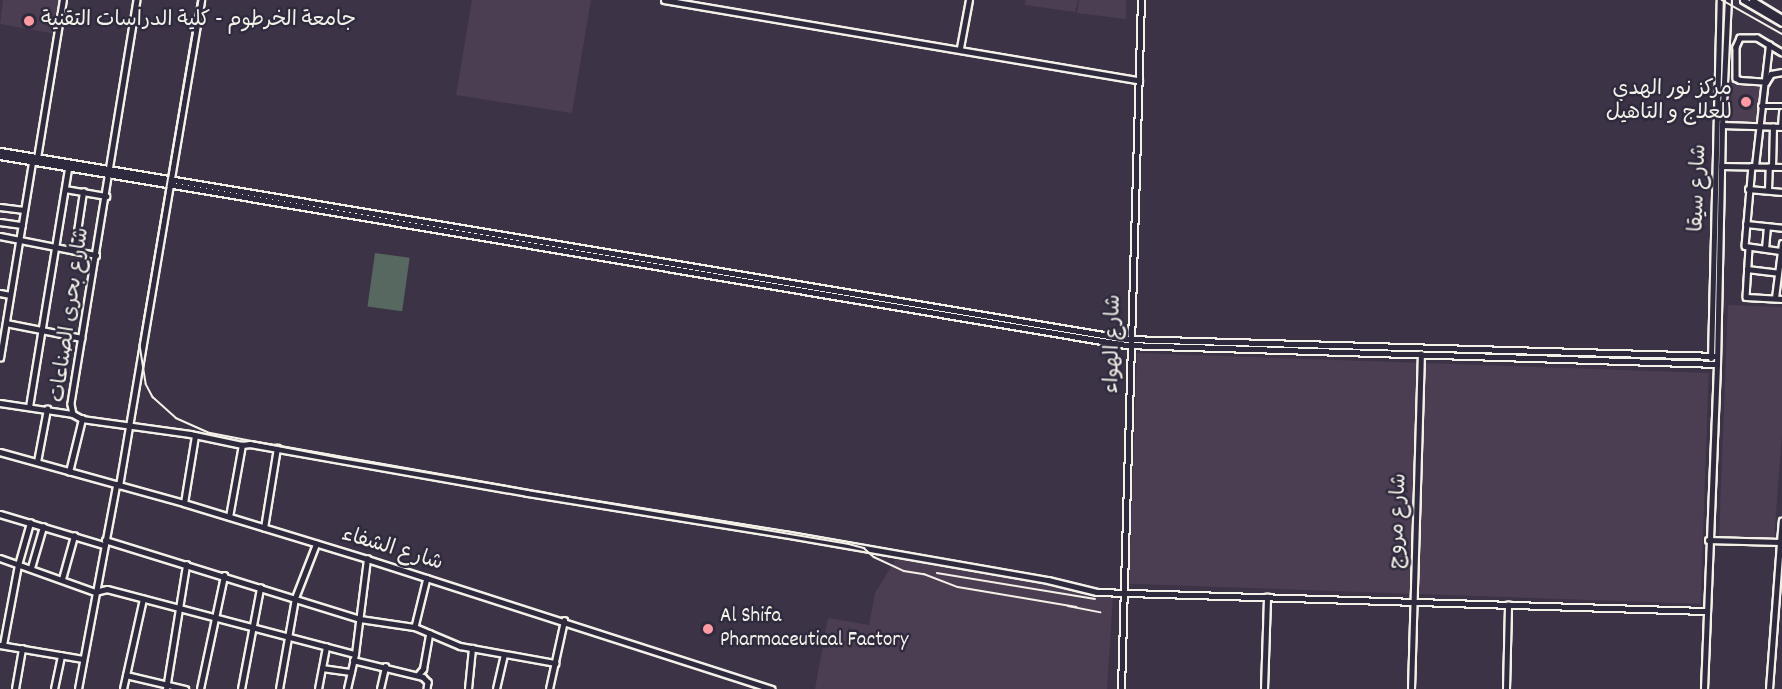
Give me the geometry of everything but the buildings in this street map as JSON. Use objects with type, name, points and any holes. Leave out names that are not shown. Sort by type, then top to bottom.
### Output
[{"type":"main road","name":"شارع سيقا","points":[[1714,364],[1720,0]]},
{"type":"main road","name":"شارع سيقا","points":[[1714,356],[1728,0]]},
{"type":"main road","points":[[1743,0],[1751,1],[1782,18]]},
{"type":"main road","points":[[1751,1],[1782,23]]},
{"type":"main road","points":[[0,153],[1130,342],[1302,348],[1714,356]]},
{"type":"main road","points":[[35,160],[68,168],[109,172]]},
{"type":"main road","points":[[1302,348],[1714,364]]},
{"type":"street","points":[[0,358],[4,320],[63,0]]},
{"type":"street","name":"شارع بحرى الصناعات","points":[[137,0],[71,404],[73,414],[82,419],[242,445],[277,448],[1027,576],[1097,592],[1414,600],[1706,611]]},
{"type":"street","points":[[78,689],[129,425],[201,0]]},
{"type":"street","points":[[664,0],[960,48],[1139,80]]},
{"type":"street","points":[[960,48],[969,0]]},
{"type":"street","name":"شارع الهواء","points":[[1121,689],[1141,0]]},
{"type":"street","points":[[1766,82],[1736,79],[1736,47],[1743,36],[1757,38],[1782,53]]},
{"type":"street","points":[[1769,45],[1766,82],[1748,189],[1745,246],[1782,251]]},
{"type":"street","points":[[1766,82],[1771,74],[1782,72]]},
{"type":"street","points":[[1761,106],[1782,106]]},
{"type":"street","points":[[1722,125],[1782,127],[1782,112]]},
{"type":"street","points":[[1768,190],[1773,127]]},
{"type":"street","points":[[1721,166],[1782,167]]},
{"type":"street","points":[[28,407],[68,168]]},
{"type":"street","points":[[65,189],[105,196]]},
{"type":"street","points":[[1748,189],[1782,192]]},
{"type":"street","points":[[74,251],[83,192]]},
{"type":"street","points":[[0,207],[24,210]]},
{"type":"street","points":[[0,222],[22,225]]},
{"type":"street","points":[[1746,224],[1782,228]]},
{"type":"street","points":[[1765,249],[1767,227]]},
{"type":"street","points":[[0,236],[96,255]]},
{"type":"street","points":[[1775,298],[1778,273],[1782,264],[1782,243]]},
{"type":"street","points":[[1749,248],[1746,297],[1782,299]]},
{"type":"street","points":[[1748,269],[1778,273]]},
{"type":"street","points":[[0,293],[10,295]]},
{"type":"street","points":[[4,320],[41,331],[82,338]]},
{"type":"street","name":"شارع مروج","points":[[1411,689],[1421,354]]},
{"type":"street","name":"شارع سيقا","points":[[1704,689],[1714,364]]},
{"type":"street","points":[[0,403],[73,414]]},
{"type":"street","points":[[37,462],[47,409]]},
{"type":"street","points":[[69,472],[82,419]]},
{"type":"street","points":[[184,503],[195,436]]},
{"type":"street","points":[[229,517],[242,445]]},
{"type":"street","points":[[264,528],[277,448]]},
{"type":"street","name":"شارع الشفاء","points":[[0,452],[184,503],[367,559],[772,689]]},
{"type":"street","points":[[0,514],[186,565],[360,618],[415,627],[472,648],[555,663]]},
{"type":"street","points":[[1769,689],[1782,521]]},
{"type":"street","points":[[30,523],[18,565],[2,645],[83,659]]},
{"type":"street","points":[[31,568],[44,527]]},
{"type":"street","points":[[62,579],[74,536]]},
{"type":"street","points":[[1708,540],[1779,542]]},
{"type":"street","points":[[279,689],[295,598],[316,544]]},
{"type":"street","points":[[0,558],[95,592],[107,589],[355,654]]},
{"type":"street","points":[[347,689],[355,654],[367,559]]},
{"type":"street","points":[[166,687],[186,565]]},
{"type":"street","points":[[200,689],[224,576]]},
{"type":"street","points":[[415,627],[427,578]]},
{"type":"street","points":[[241,689],[260,588]]},
{"type":"street","points":[[1264,689],[1267,597]]},
{"type":"street","points":[[123,689],[143,599]]},
{"type":"street","points":[[1506,689],[1509,605]]},
{"type":"street","points":[[549,689],[564,621]]},
{"type":"street","points":[[418,675],[423,669],[429,634]]},
{"type":"street","points":[[318,689],[326,647]]},
{"type":"street","points":[[468,689],[472,648]]},
{"type":"street","points":[[15,689],[22,649]]},
{"type":"street","points":[[496,689],[504,654]]},
{"type":"street","points":[[54,689],[61,656]]},
{"type":"street","points":[[353,660],[418,675],[427,679],[427,689]]},
{"type":"street","points":[[322,668],[351,672]]},
{"type":"street","points":[[380,689],[385,668]]},
{"type":"street","points":[[126,675],[166,687],[185,689]]},
{"type":"shaded area","name":"جامعة الخرطوم - كلية الدراسات التقنية","points":[[3,0],[61,0],[56,34],[0,24]]},
{"type":"shaded area","points":[[472,0],[591,0],[572,113],[456,95]]},
{"type":"shaded area","points":[[1026,0],[1078,0],[1075,12],[1025,5]]},
{"type":"shaded area","points":[[1079,0],[1126,0],[1126,19],[1077,13]]},
{"type":"shaded area","name":"مركز نور الهدي للعلاج و التاهيل","points":[[1732,82],[1761,83],[1760,122],[1731,121]]},
{"type":"shaded area","points":[[1728,305],[1782,307],[1782,435],[1774,540],[1719,537]]},
{"type":"shaded area","points":[[1137,353],[1709,373],[1701,604],[1129,584]]},
{"type":"shaded area","points":[[896,559],[1113,595],[1107,689],[815,689],[828,618],[869,625],[875,593]]},
{"type":"green space","points":[[375,253],[410,258],[402,311],[367,306]]},
{"type":"railway","points":[[199,0],[140,345],[146,384],[153,397],[176,418],[210,433],[341,458],[849,544],[864,548],[874,557],[904,571],[924,574],[958,587],[1076,607]]},
{"type":"railway","points":[[1722,0],[1782,34]]},
{"type":"railway","points":[[937,573],[1095,599]]},
{"type":"railway","points":[[1068,606],[1100,612]]},
{"type":"place","name":"جامعة الخرطوم - كلية الدراسات التقنية","points":[[29,21]]},
{"type":"place","name":"مركز نور الهدي للعلاج و التاهيل","points":[[1746,102]]},
{"type":"place","name":"Al Shifa Pharmaceutical Factory","points":[[708,629]]}]
